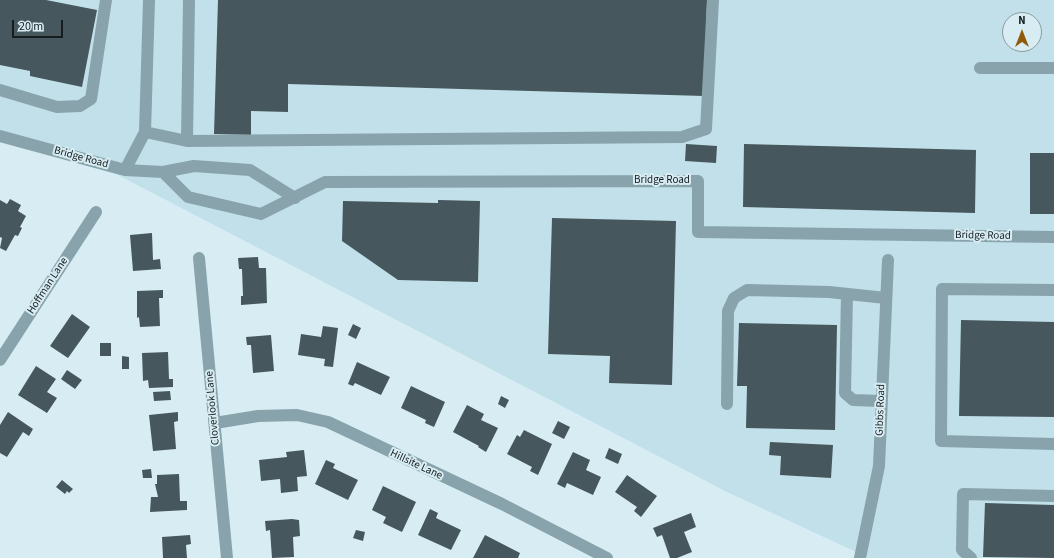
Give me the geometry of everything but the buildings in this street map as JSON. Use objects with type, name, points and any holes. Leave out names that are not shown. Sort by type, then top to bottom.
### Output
[{"type":"street","points":[[0,90],[57,107],[80,106],[91,99],[106,0]]},
{"type":"street","points":[[125,170],[145,132],[149,0]]},
{"type":"street","points":[[186,141],[189,0]]},
{"type":"street","points":[[145,132],[186,141],[682,137],[706,129],[713,0]]},
{"type":"street","points":[[980,68],[1054,68]]},
{"type":"street","name":"Bridge Road","points":[[0,136],[125,170],[163,172],[194,166],[250,170],[295,198]]},
{"type":"street","name":"Bridge Road","points":[[163,172],[188,197],[261,214],[325,182],[698,181],[698,232],[1054,237]]},
{"type":"street","name":"Hoffman Lane","points":[[0,360],[96,212]]},
{"type":"street","name":"Cloverlook Lane","points":[[199,258],[227,558]]},
{"type":"street","name":"Gibbs Road","points":[[860,558],[879,466],[888,260]]},
{"type":"street","points":[[1054,290],[942,289],[941,441],[1054,444]]},
{"type":"street","points":[[727,404],[728,311],[734,298],[746,290],[829,292],[886,298]]},
{"type":"street","points":[[847,294],[845,393],[853,400],[881,401]]},
{"type":"street","name":"Hillsite Lane","points":[[215,423],[258,416],[297,415],[328,422],[502,504],[607,558]]},
{"type":"street","points":[[971,558],[962,550],[963,494],[1054,496]]},
{"type":"shaded area","points":[[0,0],[1054,0],[1054,558],[869,558],[727,492],[118,175],[0,140]]}]
